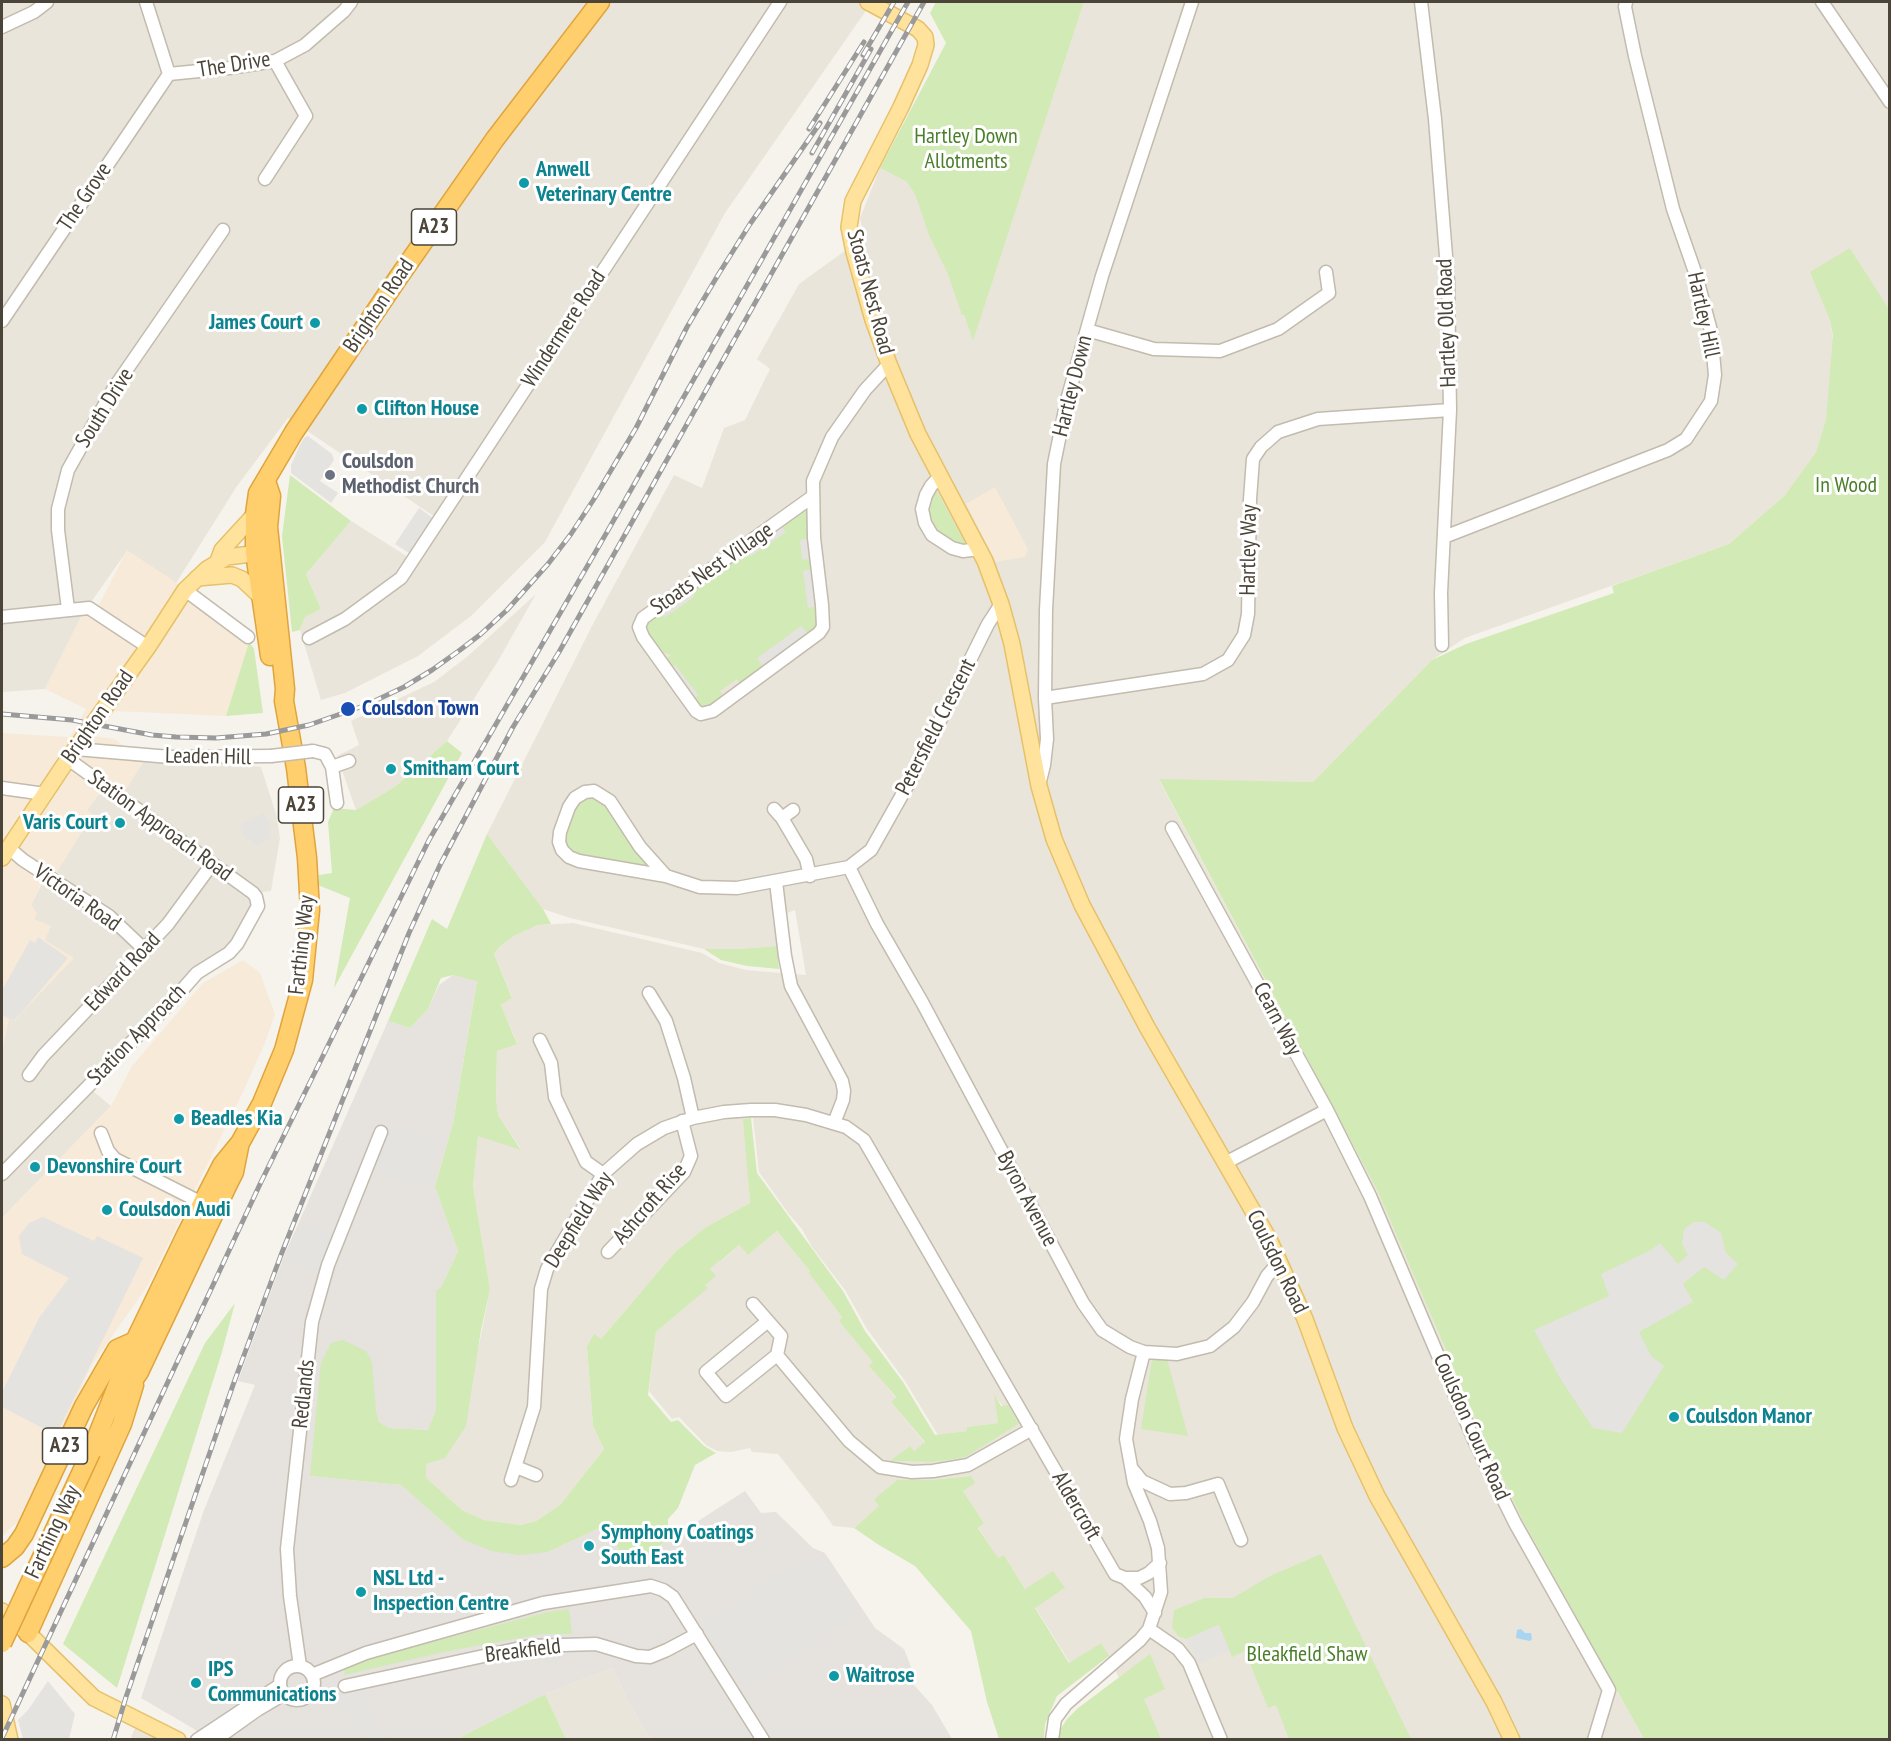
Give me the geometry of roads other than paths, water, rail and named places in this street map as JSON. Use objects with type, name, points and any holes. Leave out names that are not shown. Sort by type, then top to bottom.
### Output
[{"type":"highway","name":"Brighton Road","points":[[255,514],[258,492],[294,432],[495,139],[600,2]]},
{"type":"highway","name":"Farthing Way","points":[[266,481],[270,496],[268,527],[262,552],[260,596],[270,657],[278,690],[284,701]]},
{"type":"highway","name":"A23","points":[[255,514],[262,552]]},
{"type":"highway","name":"Farthing Way","points":[[104,1421],[139,1372],[209,1207],[222,1165],[240,1143],[262,1103],[284,1050],[303,980],[310,910],[307,858],[296,768],[284,701],[285,689],[262,552]]},
{"type":"highway","name":"Farthing Way","points":[[2,1643],[91,1452],[135,1341],[209,1207]]},
{"type":"highway","name":"A23","points":[[2,1558],[15,1547],[24,1534],[84,1406],[117,1349],[135,1341]]},
{"type":"highway","name":"A23","points":[[28,1633],[122,1424],[139,1372]]},
{"type":"main road","name":"Stoats Nest Road","points":[[868,2],[918,29],[925,37],[926,45],[920,65],[901,107],[852,201],[849,226],[865,292],[889,364],[918,434],[939,477],[980,549],[1001,604],[1039,786]]},
{"type":"main road","name":"Brighton Road","points":[[218,561],[222,550],[255,514]]},
{"type":"main road","name":"Brighton Road","points":[[5,853],[185,590],[218,561],[227,557],[262,552]]},
{"type":"main road","points":[[197,579],[232,575],[242,579],[260,596]]},
{"type":"main road","name":"Coulsdon Road","points":[[1039,786],[1057,847],[1082,905],[1280,1261],[1305,1319],[1345,1428],[1377,1496],[1494,1702],[1512,1740]]},
{"type":"main road","points":[[2,1611],[28,1633],[94,1698],[178,1740]]},
{"type":"main road","points":[[2,1704],[10,1740]]},
{"type":"street","points":[[2,27],[34,12],[47,2]]},
{"type":"street","points":[[146,2],[169,74]]},
{"type":"street","name":"The Drive","points":[[169,74],[275,61],[305,45],[351,2]]},
{"type":"street","name":"Windermere Road","points":[[309,638],[320,626],[345,619],[401,578],[780,2]]},
{"type":"street","name":"Hartley Down","points":[[1039,786],[1047,739],[1045,698],[1048,555],[1054,465],[1067,400],[1087,330],[1126,200],[1192,2]]},
{"type":"street","name":"Hartley Old Road","points":[[1420,2],[1435,119],[1448,281],[1450,410],[1441,593],[1442,645]]},
{"type":"street","name":"Hartley Hill","points":[[1444,537],[1668,450],[1686,439],[1711,400],[1715,375],[1711,331],[1696,275],[1673,209],[1635,56],[1625,7],[1626,2]]},
{"type":"street","points":[[1822,2],[1890,102]]},
{"type":"street","points":[[265,178],[306,116],[275,61]]},
{"type":"street","name":"The Grove","points":[[2,321],[169,74]]},
{"type":"street","name":"South Drive","points":[[68,609],[58,530],[58,509],[68,470],[114,388],[223,230]]},
{"type":"street","points":[[1087,330],[1154,349],[1220,351],[1278,329],[1329,293],[1326,272]]},
{"type":"street","name":"Stoats Nest Village","points":[[812,497],[643,618],[639,627],[643,638],[696,711],[701,714],[713,711],[819,633],[823,627],[824,619],[816,558],[813,482],[831,437],[865,390],[889,364]]},
{"type":"street","name":"Hartley Way","points":[[1045,698],[1203,674],[1228,660],[1244,635],[1248,614],[1253,459],[1261,447],[1278,432],[1318,419],[1450,410]]},
{"type":"street","points":[[939,477],[926,495],[922,509],[925,523],[932,535],[941,543],[963,551],[980,549]]},
{"type":"street","points":[[185,590],[248,638]]},
{"type":"street","name":"Petersfield Crescent","points":[[849,867],[871,850],[911,779],[988,624],[1001,604]]},
{"type":"street","points":[[2,617],[89,608],[148,647]]},
{"type":"street","name":"Leaden Hill","points":[[72,754],[171,757],[271,756],[313,751],[325,754],[333,767]]},
{"type":"street","name":"Station Approach Road","points":[[72,754],[212,864],[253,893]]},
{"type":"street","points":[[337,803],[333,767],[349,761]]},
{"type":"street","points":[[2,788],[45,794]]},
{"type":"street","points":[[666,876],[640,847],[610,801],[594,791],[585,792],[575,798],[560,832],[559,842],[562,850],[569,857],[579,861],[666,876],[700,887],[737,888],[849,867]]},
{"type":"street","points":[[793,810],[778,813],[806,859],[810,876]]},
{"type":"street","name":"Cearn Way","points":[[1172,828],[1327,1110]]},
{"type":"street","name":"Victoria Road","points":[[5,853],[23,860],[109,916],[145,950]]},
{"type":"street","name":"Edward Road","points":[[29,1075],[42,1056],[168,924],[212,864]]},
{"type":"street","name":"Byron Avenue","points":[[849,867],[877,924],[922,1002],[1083,1303],[1102,1330],[1130,1347],[1144,1352],[1177,1354],[1210,1346],[1234,1327],[1253,1302],[1267,1276],[1280,1261]]},
{"type":"street","points":[[776,882],[786,964],[791,986],[842,1081],[843,1100],[834,1123]]},
{"type":"street","name":"Station Approach","points":[[2,1174],[175,998],[197,972],[219,960],[237,944],[257,911],[258,901],[253,893]]},
{"type":"street","name":"Ashcroft Rise","points":[[608,1252],[684,1172],[691,1156],[684,1078],[666,1021],[649,993]]},
{"type":"street","points":[[540,1040],[551,1063],[555,1097],[586,1162],[603,1174]]},
{"type":"street","name":"Deepfield Way","points":[[511,1480],[534,1407],[542,1289],[547,1269],[603,1174],[637,1144],[664,1128],[687,1119],[724,1112],[775,1110],[806,1115],[846,1127],[864,1140],[1032,1429]]},
{"type":"street","points":[[1225,1162],[1327,1110]]},
{"type":"street","name":"Coulsdon Court Road","points":[[1327,1110],[1370,1196],[1474,1440],[1515,1523],[1609,1690],[1594,1740]]},
{"type":"street","name":"Redlands","points":[[300,1666],[290,1596],[287,1549],[312,1322],[328,1264],[381,1132]]},
{"type":"street","points":[[101,1133],[108,1151],[115,1159],[209,1207]]},
{"type":"street","points":[[753,1304],[768,1321],[781,1336],[777,1355],[726,1396],[706,1372],[768,1321]]},
{"type":"street","points":[[1052,1740],[1055,1719],[1066,1704],[1140,1640],[1149,1629],[1161,1592],[1160,1563],[1150,1521],[1134,1483],[1126,1439],[1132,1399],[1144,1352]]},
{"type":"street","points":[[777,1355],[849,1441],[880,1467],[912,1472],[968,1465],[1032,1429]]},
{"type":"street","name":"Aldercroft","points":[[1032,1429],[1116,1574],[1125,1578],[1145,1598],[1155,1613]]},
{"type":"street","points":[[516,1467],[536,1475]]},
{"type":"street","points":[[1131,1468],[1142,1481],[1170,1494],[1186,1493],[1218,1484],[1241,1540]]},
{"type":"street","points":[[1125,1578],[1139,1578],[1149,1574],[1160,1563]]},
{"type":"street","points":[[312,1675],[366,1653],[543,1603],[630,1588],[651,1587],[663,1590],[673,1597],[763,1740]]},
{"type":"street","points":[[1149,1629],[1178,1649],[1189,1663],[1221,1740]]},
{"type":"street","name":"Breakfield","points":[[345,1686],[536,1645],[596,1644],[636,1656],[650,1657],[697,1634]]},
{"type":"street","points":[[300,1666],[312,1675],[313,1686],[304,1698],[293,1699],[282,1689],[282,1675],[285,1670],[300,1666]]},
{"type":"street","points":[[197,1740],[282,1689]]},
{"type":"street","points":[[215,1740],[282,1689]]},
{"type":"water","points":[[1521,1629],[1525,1633],[1531,1633],[1530,1641],[1516,1638],[1517,1630]]},
{"type":"railway","points":[[863,55],[894,2]]},
{"type":"railway","points":[[2,1738],[261,1182],[429,840],[908,2]]},
{"type":"railway","points":[[113,1740],[233,1385],[281,1255],[409,933],[440,865],[513,727],[559,652],[924,2]]},
{"type":"railway","points":[[809,129],[864,42]]},
{"type":"railway","points":[[812,153],[871,49]]},
{"type":"railway","points":[[2,714],[72,720],[152,735],[176,737],[216,738],[266,734],[309,725],[366,705],[404,687],[460,650],[507,610],[571,534],[636,428],[687,327],[718,275],[750,224],[820,123]]},
{"type":"place","name":"Anwell Veterinary Centre","points":[[524,183]]},
{"type":"place","name":"James Court","points":[[315,323]]},
{"type":"place","name":"Clifton House","points":[[362,409]]},
{"type":"place","name":"Coulsdon Methodist Church","points":[[330,475]]},
{"type":"place","name":"Coulsdon Town","points":[[348,709]]},
{"type":"place","name":"Smitham Court","points":[[391,769]]},
{"type":"place","name":"Varis Court","points":[[120,823]]},
{"type":"place","name":"Beadles Kia","points":[[179,1119]]},
{"type":"place","name":"Devonshire Court","points":[[35,1167]]},
{"type":"place","name":"Coulsdon Audi","points":[[107,1210]]},
{"type":"place","name":"Coulsdon Manor","points":[[1674,1417]]},
{"type":"place","name":"Symphony Coatings South East","points":[[589,1546]]},
{"type":"place","name":"NSL Ltd - Inspection Centre","points":[[361,1592]]},
{"type":"place","name":"Waitrose","points":[[834,1676]]},
{"type":"place","name":"IPS Communications","points":[[196,1683]]},
{"type":"park label","name":"Hartley Down Allotments","points":[[966,150]]},
{"type":"park label","name":"In Wood","points":[[1846,486]]},
{"type":"park label","name":"Bleakfield Shaw","points":[[1307,1655]]}]
